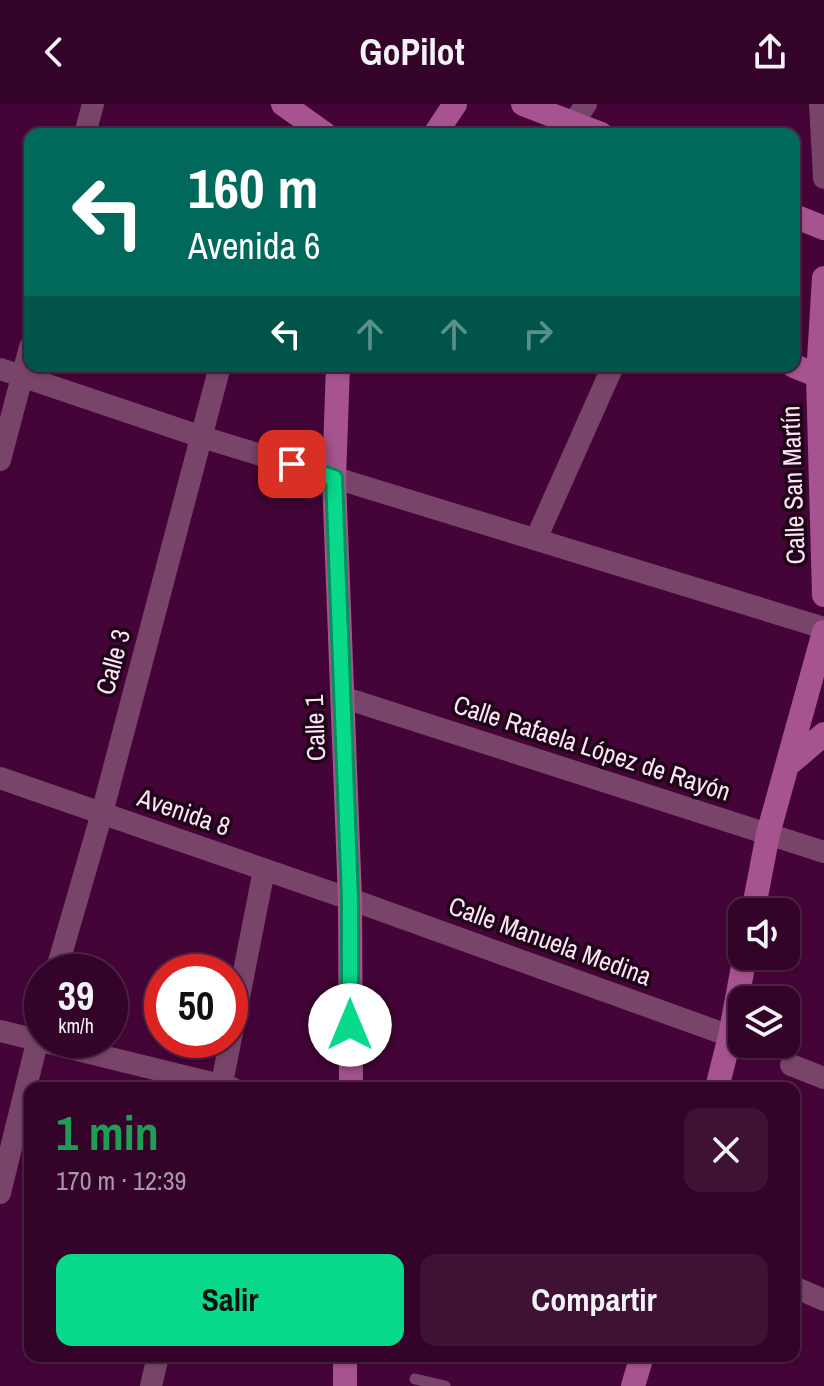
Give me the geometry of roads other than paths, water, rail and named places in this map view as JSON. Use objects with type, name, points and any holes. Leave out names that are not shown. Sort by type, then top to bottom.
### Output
[{"type":"main road","points":[[283,104],[317,128]]},
{"type":"main road","points":[[439,128],[455,104]]},
{"type":"main road","points":[[523,104],[580,113],[595,128]]},
{"type":"main road","points":[[800,218],[824,228]]},
{"type":"main road","name":"Calle San Martín","points":[[824,278],[821,377],[824,595]]},
{"type":"main road","points":[[800,368],[821,377]]},
{"type":"main road","name":"Calle 1","points":[[338,372],[334,478],[350,899],[351,1082]]},
{"type":"main road","points":[[756,898],[768,834],[824,630]]},
{"type":"main road","points":[[789,764],[824,734]]},
{"type":"main road","points":[[718,1082],[728,1044]]},
{"type":"main road","points":[[345,1362],[345,1386]]},
{"type":"main road","points":[[633,1386],[640,1362]]},
{"type":"street","points":[[87,128],[93,104]]},
{"type":"street","points":[[820,104],[824,178]]},
{"type":"street","points":[[0,369],[202,437],[824,630]]},
{"type":"street","points":[[0,460],[24,370]]},
{"type":"street","name":"Calle 3","points":[[61,954],[102,813],[218,372]]},
{"type":"street","points":[[536,539],[610,372]]},
{"type":"street","name":"Calle Rafaela López de Rayón","points":[[342,697],[824,852]]},
{"type":"street","name":"Avenida 8","points":[[0,778],[350,899]]},
{"type":"street","points":[[226,1082],[264,870]]},
{"type":"street","name":"Calle Manuela Medina","points":[[350,899],[728,1035]]},
{"type":"street","points":[[0,1031],[24,1031]]},
{"type":"street","points":[[27,1082],[33,1058]]},
{"type":"street","points":[[128,1058],[208,1082]]},
{"type":"street","points":[[791,1065],[824,1078]]},
{"type":"street","points":[[0,1193],[24,1096]]},
{"type":"street","points":[[800,1290],[824,1300]]},
{"type":"street","points":[[151,1386],[157,1362]]},
{"type":"lane","points":[[415,1379],[445,1386]]}]
